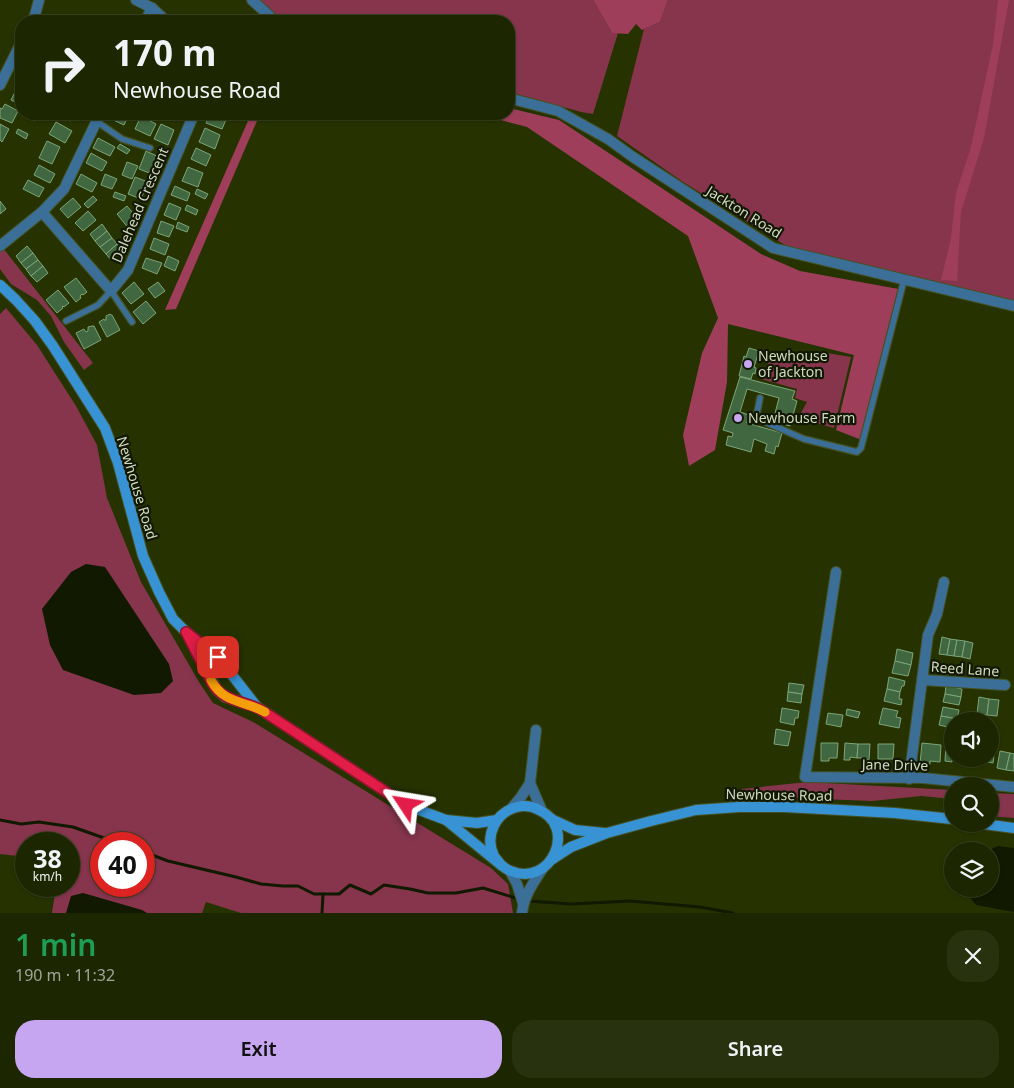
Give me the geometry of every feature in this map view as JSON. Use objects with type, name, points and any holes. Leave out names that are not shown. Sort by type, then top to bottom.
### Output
[{"type":"street","points":[[136,0],[152,8],[160,15]]},
{"type":"street","points":[[252,0],[268,15]]},
{"type":"street","points":[[35,15],[37,1]]},
{"type":"street","points":[[148,15],[152,8]]},
{"type":"street","points":[[0,85],[15,55]]},
{"type":"street","name":"Jackton Road","points":[[515,100],[558,111],[608,139],[773,248],[1014,306]]},
{"type":"street","points":[[0,246],[42,212],[64,189],[97,120]]},
{"type":"street","name":"Dalehead Crescent","points":[[42,212],[111,291],[128,270],[191,120]]},
{"type":"street","name":"Newhouse Road","points":[[0,285],[35,321],[53,346],[104,428],[118,463],[143,556],[173,619],[186,632],[218,657],[256,707]]},
{"type":"street","name":"Jane Drive","points":[[836,572],[806,777],[923,778],[1014,787]]},
{"type":"street","name":"Reed Lane","points":[[909,779],[928,635],[937,614],[944,582]]},
{"type":"street","name":"Newhouse Road","points":[[186,632],[217,690],[225,697],[256,707],[406,805],[446,820],[478,824],[497,820]]},
{"type":"street","name":"Reed Lane","points":[[923,680],[1005,685]]},
{"type":"street","points":[[511,809],[530,783],[536,730]]},
{"type":"street","points":[[530,783],[542,811]]},
{"type":"street","points":[[522,908],[529,889],[557,850],[556,828],[550,818],[542,811],[532,807],[521,806],[501,815],[494,823],[491,845],[494,856],[501,865],[510,871],[522,874],[543,868]]},
{"type":"street","name":"Newhouse Road","points":[[551,860],[571,846],[607,833],[651,820],[696,810],[739,807],[785,807],[896,813],[944,818]]},
{"type":"street","name":"Newhouse Road","points":[[550,818],[575,830],[607,833]]},
{"type":"street","name":"Newhouse Road","points":[[446,820],[501,865]]},
{"type":"street","points":[[999,826],[1014,828]]},
{"type":"street","points":[[510,871],[517,884],[522,908]]},
{"type":"lane","points":[[100,120],[122,139],[150,148]]},
{"type":"lane","points":[[760,398],[756,418],[804,439],[857,452],[860,448],[904,280]]},
{"type":"lane","points":[[66,321],[98,305],[111,291],[132,322]]},
{"type":"shaded area","points":[[260,0],[593,0],[612,33],[618,33],[593,114],[515,94],[515,15],[276,15]]},
{"type":"shaded area","points":[[593,0],[668,0],[660,22],[642,30],[636,24],[628,34],[612,33]]},
{"type":"shaded area","points":[[668,0],[1014,0],[1014,302],[793,250],[683,182],[617,136],[644,29],[660,22]]},
{"type":"shaded area","points":[[998,0],[1009,0],[984,138],[961,212],[957,281],[941,280],[951,238],[956,193],[971,147],[993,44]]},
{"type":"shaded area","points":[[515,109],[559,120],[761,254],[800,271],[904,290],[868,432],[859,439],[836,430],[854,355],[728,324],[727,382],[715,450],[689,466],[683,435],[702,353],[718,318],[688,236],[527,127],[500,120],[515,120]]},
{"type":"shaded area","points":[[248,120],[257,120],[176,309],[165,310]]},
{"type":"shaded area","points":[[3,248],[93,363],[84,370],[64,342],[51,316],[37,300],[11,284],[0,269],[0,250]]},
{"type":"shaded area","points":[[6,308],[37,345],[76,406],[97,445],[107,498],[141,582],[213,703],[253,722],[491,868],[508,884],[513,913],[241,913],[206,902],[202,913],[52,913],[54,897],[80,897],[80,832],[15,832],[15,856],[0,854],[0,314]]},
{"type":"shaded area","points":[[815,351],[851,357],[834,428],[798,418],[807,402],[795,398],[797,389],[761,379],[773,353],[810,364]]},
{"type":"shaded area","points":[[86,564],[105,567],[169,664],[173,681],[161,693],[134,695],[63,670],[50,645],[42,609],[71,572]]},
{"type":"shaded area","points":[[807,782],[944,790],[944,799],[921,796],[872,801],[744,796],[742,789]]},
{"type":"shaded area","points":[[999,793],[1014,794],[1014,818],[999,817]]},
{"type":"shaded area","points":[[999,846],[1014,848],[1014,912],[976,905],[969,897],[999,897]]},
{"type":"shaded area","points":[[83,893],[90,895],[90,897],[97,897],[147,913],[66,913],[71,897],[80,897],[80,894]]},
{"type":"building","points":[[15,92],[15,102],[11,100]]},
{"type":"building","points":[[5,104],[15,109],[15,117],[12,123],[0,118],[0,108],[2,109]]},
{"type":"building","points":[[113,120],[126,120],[124,125]]},
{"type":"building","points":[[139,120],[148,120],[156,124],[150,136],[135,129]]},
{"type":"building","points":[[207,120],[226,120],[222,129],[206,123]]},
{"type":"building","points":[[56,122],[72,131],[65,143],[49,134]]},
{"type":"building","points":[[0,124],[9,129],[2,142],[0,140]]},
{"type":"building","points":[[161,124],[174,130],[168,145],[154,139]]},
{"type":"building","points":[[205,128],[220,135],[215,149],[199,142]]},
{"type":"building","points":[[18,129],[28,134],[26,139],[16,133]]},
{"type":"building","points":[[98,138],[115,147],[110,156],[93,148]]},
{"type":"building","points":[[47,141],[60,147],[52,164],[39,158]]},
{"type":"building","points":[[120,144],[130,150],[127,154],[117,148]]},
{"type":"building","points":[[196,148],[211,155],[206,166],[191,159]]},
{"type":"building","points":[[146,151],[159,157],[152,174],[139,169]]},
{"type":"building","points":[[91,153],[107,162],[102,171],[86,163]]},
{"type":"building","points":[[127,162],[138,166],[132,179],[122,175]]},
{"type":"building","points":[[39,165],[55,174],[50,183],[34,175]]},
{"type":"building","points":[[188,167],[203,173],[198,187],[182,181]]},
{"type":"building","points":[[81,174],[97,183],[92,192],[76,184]]},
{"type":"building","points":[[105,174],[117,179],[112,189],[101,185]]},
{"type":"building","points":[[135,177],[148,182],[141,199],[128,194]]},
{"type":"building","points":[[28,180],[44,188],[39,197],[23,189]]},
{"type":"building","points":[[175,186],[190,193],[187,201],[171,195]]},
{"type":"building","points":[[197,189],[208,194],[205,199],[195,194]]},
{"type":"building","points":[[115,192],[126,196],[124,201],[113,197]]},
{"type":"building","points":[[93,196],[97,200],[88,208],[84,204]]},
{"type":"building","points":[[73,198],[81,207],[68,218],[60,209]]},
{"type":"building","points":[[0,201],[6,209],[0,214]]},
{"type":"building","points":[[169,203],[181,208],[176,220],[164,215]]},
{"type":"building","points":[[187,205],[198,210],[196,215],[185,210]]},
{"type":"building","points":[[127,206],[139,220],[129,229],[117,214]]},
{"type":"building","points":[[88,211],[96,220],[83,231],[75,223]]},
{"type":"building","points":[[161,221],[174,226],[169,237],[157,233]]},
{"type":"building","points":[[178,222],[189,227],[187,232],[176,228]]},
{"type":"building","points":[[102,224],[107,231],[95,241],[90,234]]},
{"type":"building","points":[[107,231],[112,238],[100,247],[95,241]]},
{"type":"building","points":[[112,238],[117,244],[106,254],[100,247]]},
{"type":"building","points":[[154,238],[169,244],[165,255],[150,249]]},
{"type":"building","points":[[117,244],[123,251],[111,260],[106,254]]},
{"type":"building","points":[[27,246],[33,253],[21,263],[16,256]]},
{"type":"building","points":[[33,253],[38,260],[26,269],[21,263]]},
{"type":"building","points":[[168,256],[179,261],[175,271],[164,266]]},
{"type":"building","points":[[146,258],[162,263],[157,274],[142,268]]},
{"type":"building","points":[[38,260],[43,266],[31,276],[26,269]]},
{"type":"building","points":[[43,266],[48,273],[37,282],[31,276]]},
{"type":"building","points":[[76,278],[87,292],[82,294],[81,298],[76,302],[64,287]]},
{"type":"building","points":[[134,282],[144,294],[131,304],[122,293]]},
{"type":"building","points":[[158,282],[165,291],[155,298],[148,289]]},
{"type":"building","points":[[58,290],[69,303],[63,306],[57,313],[46,300]]},
{"type":"building","points":[[146,301],[156,313],[143,324],[133,312]]},
{"type":"building","points":[[110,314],[120,330],[107,337],[99,322],[104,319],[106,320],[106,316]]},
{"type":"building","points":[[94,326],[101,340],[84,349],[76,333],[84,329],[86,332],[88,327]]},
{"type":"building","name":"Newhouse of Jackton","points":[[749,348],[759,351],[754,367],[756,368],[755,374],[753,373],[751,379],[739,376],[744,356],[746,357]]},
{"type":"building","name":"Newhouse Farm","points":[[740,377],[795,391],[792,399],[797,401],[790,426],[773,421],[779,398],[747,389],[740,412],[749,415],[747,423],[782,433],[774,454],[765,451],[767,444],[754,439],[751,452],[726,445],[728,436],[732,437],[733,433],[723,430]]},
{"type":"building","points":[[942,637],[950,639],[947,655],[939,654]]},
{"type":"building","points":[[950,639],[957,640],[954,656],[947,655]]},
{"type":"building","points":[[957,640],[965,641],[962,657],[954,656]]},
{"type":"building","points":[[965,641],[973,643],[970,659],[962,657]]},
{"type":"building","points":[[897,649],[913,653],[911,665],[895,661]]},
{"type":"building","points":[[895,661],[911,665],[908,676],[892,673]]},
{"type":"building","points":[[889,677],[905,681],[900,692],[887,689]]},
{"type":"building","points":[[789,683],[804,685],[802,694],[788,692]]},
{"type":"building","points":[[946,685],[962,689],[961,697],[945,694]]},
{"type":"building","points":[[887,689],[900,692],[899,699],[902,699],[901,705],[884,701]]},
{"type":"building","points":[[788,692],[802,694],[801,703],[787,701]]},
{"type":"building","points":[[945,694],[961,697],[959,705],[943,702]]},
{"type":"building","points":[[979,697],[989,699],[987,712],[977,712]]},
{"type":"building","points":[[989,699],[999,700],[998,712],[987,712]]},
{"type":"building","points":[[943,707],[959,710],[959,712],[944,712],[944,717],[941,716]]},
{"type":"building","points":[[782,708],[799,711],[794,725],[780,722]]},
{"type":"building","points":[[883,708],[898,711],[896,717],[901,718],[899,728],[879,724]]},
{"type":"building","points":[[847,709],[860,712],[858,718],[846,715]]},
{"type":"building","points":[[828,713],[843,715],[841,727],[826,724]]},
{"type":"building","points":[[941,716],[944,717],[944,726],[939,725]]},
{"type":"building","points":[[776,729],[791,732],[788,746],[774,744]]},
{"type":"building","points":[[821,743],[838,743],[837,758],[821,761]]},
{"type":"building","points":[[845,743],[858,744],[857,758],[850,757],[850,760],[844,760]]},
{"type":"building","points":[[922,743],[941,745],[940,762],[930,761],[930,764],[920,764]]},
{"type":"building","points":[[858,744],[870,744],[869,760],[857,758]]},
{"type":"building","points":[[878,744],[894,744],[893,759],[878,759]]},
{"type":"building","points":[[1000,751],[1010,753],[1006,770],[997,768],[999,767]]},
{"type":"building","points":[[1010,753],[1014,754],[1014,771],[1006,770]]},
{"type":"waterway","points":[[0,820],[21,824],[39,822],[73,827],[90,833]]},
{"type":"waterway","points":[[155,856],[261,884],[298,886],[314,894],[339,894],[350,885],[371,894],[384,885],[428,893],[456,893],[483,888],[519,899]]},
{"type":"waterway","points":[[322,913],[323,894]]},
{"type":"waterway","points":[[528,901],[571,904],[630,901],[700,907],[733,913]]},
{"type":"slow traffic","points":[[211,680],[217,690],[225,697],[256,707],[265,712]]},
{"type":"place","name":"Newhouse of Jackton","points":[[748,364]]},
{"type":"place","name":"Newhouse Farm","points":[[738,418]]},
{"type":"route","points":[[218,657],[186,632],[212,683],[225,697],[256,707],[406,805]]}]
